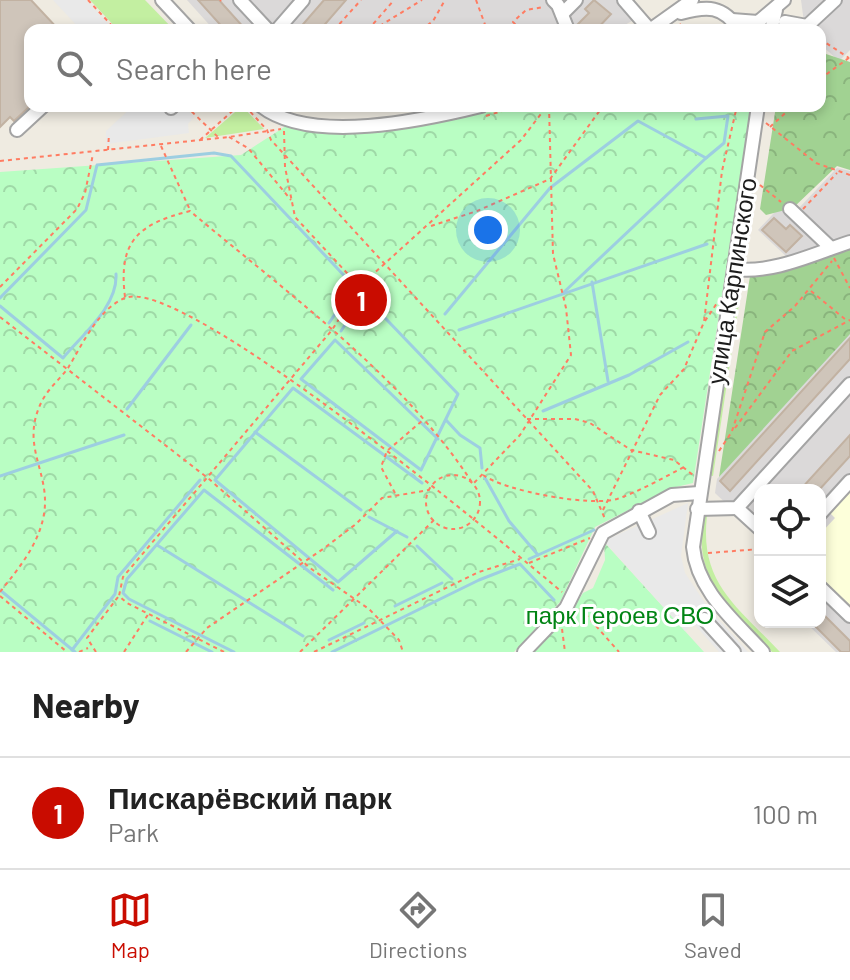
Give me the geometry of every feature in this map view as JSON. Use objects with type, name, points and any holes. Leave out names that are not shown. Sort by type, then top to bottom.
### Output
[{"type":"street","points":[[162,0],[184,24]]},
{"type":"street","points":[[240,0],[262,24]]},
{"type":"street","points":[[282,24],[303,0]]},
{"type":"street","points":[[558,6],[576,0]]},
{"type":"street","points":[[624,0],[645,24]]},
{"type":"street","points":[[660,24],[692,0]]},
{"type":"street","points":[[809,24],[835,0]]},
{"type":"street","points":[[676,14],[704,8],[758,22],[780,3]]},
{"type":"street","points":[[773,24],[780,3]]},
{"type":"street","points":[[785,22],[796,24]]},
{"type":"street","points":[[17,130],[36,112]]},
{"type":"street","points":[[273,112],[290,121],[347,126],[441,112]]},
{"type":"street","points":[[290,121],[292,112]]},
{"type":"street","name":"улица Карпинского","points":[[757,112],[693,547],[700,577],[763,652]]},
{"type":"street","points":[[793,212],[833,253]]},
{"type":"street","points":[[734,269],[747,271],[789,264],[833,253],[850,242]]},
{"type":"street","points":[[737,508],[850,384]]},
{"type":"street","points":[[826,507],[850,481]]},
{"type":"street","points":[[524,652],[560,616],[602,534],[672,495],[699,493]]},
{"type":"street","points":[[697,509],[737,508],[754,524]]},
{"type":"street","points":[[639,511],[649,532]]},
{"type":"street","points":[[826,593],[850,616]]},
{"type":"street","points":[[704,619],[734,652]]},
{"type":"path","points":[[88,0],[110,24]]},
{"type":"path","points":[[339,24],[361,0]]},
{"type":"path","points":[[373,24],[394,0]]},
{"type":"path","points":[[383,24],[422,0]]},
{"type":"path","points":[[429,24],[445,0]]},
{"type":"path","points":[[476,0],[485,24]]},
{"type":"path","points":[[515,24],[513,22],[526,10],[558,6]]},
{"type":"path","points":[[682,24],[691,19]]},
{"type":"path","points":[[826,43],[850,58],[826,75]]},
{"type":"path","points":[[192,112],[219,138]]},
{"type":"path","points":[[198,141],[231,112]]},
{"type":"path","points":[[250,112],[267,130],[271,140],[600,501],[602,534],[528,563]]},
{"type":"path","points":[[96,652],[89,647],[87,638],[119,596],[123,577],[332,330],[360,286],[468,190],[490,164],[521,140],[543,112]]},
{"type":"path","points":[[473,484],[520,435],[527,419],[571,355],[566,308],[553,254],[548,112]]},
{"type":"path","points":[[429,226],[477,211],[550,179],[599,112]]},
{"type":"path","points":[[603,511],[660,395],[684,369],[704,322],[722,171],[736,112]]},
{"type":"path","points":[[786,112],[769,128],[816,163],[850,175]]},
{"type":"path","points":[[0,161],[198,141],[285,128],[295,217],[360,286]]},
{"type":"path","points":[[108,151],[109,134]]},
{"type":"path","points":[[229,137],[248,148],[292,201]]},
{"type":"path","points":[[160,145],[190,211],[332,330],[444,439],[473,484],[480,503],[474,519],[459,528],[450,528],[434,520],[427,506],[431,484]]},
{"type":"path","points":[[0,287],[77,209],[85,193],[93,153]]},
{"type":"path","points":[[760,185],[793,212],[837,172]]},
{"type":"path","points":[[125,297],[123,263],[135,236],[157,219],[190,211]]},
{"type":"path","points":[[833,253],[850,288]]},
{"type":"path","points":[[732,431],[765,332],[809,289],[833,253]]},
{"type":"path","points":[[719,452],[792,351],[848,320],[809,289]]},
{"type":"path","points":[[67,652],[0,594],[24,562],[45,513],[44,495],[31,440],[43,398],[67,370],[109,309],[125,297],[144,295],[169,305],[292,379],[431,484],[566,596]]},
{"type":"path","points":[[0,317],[209,479],[302,561],[382,621],[399,640],[403,652]]},
{"type":"path","points":[[396,493],[381,467],[387,451],[423,419]]},
{"type":"path","points":[[527,419],[575,419],[590,423],[631,450],[674,460],[694,479]]},
{"type":"path","points":[[483,474],[492,481],[540,493],[607,501],[684,467]]},
{"type":"path","points":[[431,484],[456,475],[473,484]]},
{"type":"path","points":[[186,652],[197,637],[356,524],[382,498],[396,493],[429,490]]},
{"type":"path","points":[[300,652],[434,520]]},
{"type":"path","points":[[708,553],[754,549]]},
{"type":"path","points":[[314,652],[479,572],[522,559]]},
{"type":"path","points":[[119,596],[224,652]]},
{"type":"path","points":[[575,603],[619,652]]},
{"type":"path","points":[[124,652],[149,613]]},
{"type":"path","points":[[560,616],[565,652]]},
{"type":"path","points":[[79,652],[89,647]]},
{"type":"shaded area","points":[[53,0],[86,0],[108,24],[75,24]]},
{"type":"shaded area","points":[[187,0],[622,0],[639,17],[627,24],[209,24]]},
{"type":"shaded area","points":[[801,0],[850,0],[850,50],[839,61],[826,49],[826,24],[804,24]]},
{"type":"shaded area","points":[[127,112],[189,112],[194,117],[188,124],[189,133],[106,144],[106,131]]},
{"type":"shaded area","points":[[837,168],[850,171],[850,316],[758,230],[786,200],[797,210]]},
{"type":"shaded area","points":[[850,333],[850,652],[836,652],[811,628],[826,628],[826,484],[754,484],[754,530],[715,493],[717,479]]},
{"type":"shaded area","points":[[850,489],[850,608],[826,585],[826,528],[835,518],[829,512]]},
{"type":"shaded area","points":[[688,503],[681,556],[685,573],[709,609],[748,652],[719,652],[694,624],[685,631],[604,541]]},
{"type":"green space","points":[[90,0],[145,0],[168,24],[112,24]]},
{"type":"green space","points":[[826,54],[850,62],[850,170],[837,166],[793,208],[766,215],[760,209],[775,112],[826,112]]},
{"type":"green space","points":[[235,112],[248,112],[264,129],[205,138]]},
{"type":"green space","points":[[750,112],[693,483],[672,488],[595,527],[560,602],[514,652],[0,652],[0,172],[241,155],[286,126],[365,132],[424,125],[479,113]]},
{"type":"green space","points":[[850,247],[850,334],[719,477],[750,276],[788,269]]},
{"type":"green space","points":[[742,283],[713,476],[709,475],[738,286]]},
{"type":"green space","points":[[703,515],[707,516],[706,539],[716,577],[736,607],[780,652],[772,652],[718,592],[709,577],[701,539]]},
{"type":"green space","name":"парк Героев СВО","points":[[604,542],[704,652],[533,652],[566,620],[583,593],[593,588],[605,560]]},
{"type":"building","points":[[0,0],[31,0],[53,24],[24,24],[24,112],[14,121],[10,117],[0,127]]},
{"type":"building","points":[[198,0],[219,0],[241,24],[220,24]]},
{"type":"building","points":[[324,0],[346,0],[325,24],[303,24]]},
{"type":"building","points":[[594,0],[611,14],[602,24],[578,24],[589,13],[585,9]]},
{"type":"building","points":[[774,218],[786,229],[790,225],[802,236],[786,252],[762,230]]},
{"type":"building","points":[[850,338],[850,359],[730,491],[720,481]]},
{"type":"building","points":[[850,435],[850,456],[824,484],[805,484]]},
{"type":"building","points":[[826,617],[850,641],[850,652],[841,652],[817,628],[826,628]]},
{"type":"waterway","points":[[696,119],[728,116],[724,143],[706,158]]},
{"type":"waterway","points":[[445,314],[550,188],[638,121],[706,158],[563,293]]},
{"type":"waterway","points":[[0,298],[86,210],[97,165],[214,153],[231,156],[354,286],[329,323]]},
{"type":"waterway","points":[[459,330],[707,244]]},
{"type":"waterway","points":[[0,306],[63,358],[105,308],[115,286],[116,274]]},
{"type":"waterway","points":[[592,282],[608,381]]},
{"type":"waterway","points":[[341,331],[364,296],[458,394],[421,470],[301,379],[335,340],[438,439]]},
{"type":"waterway","points":[[127,409],[191,325]]},
{"type":"waterway","points":[[543,411],[629,375],[688,342]]},
{"type":"waterway","points":[[397,531],[338,582],[215,480],[293,388],[422,483]]},
{"type":"waterway","points":[[446,420],[460,435],[480,448],[482,468]]},
{"type":"waterway","points":[[255,432],[361,510]]},
{"type":"waterway","points":[[0,476],[124,435]]},
{"type":"waterway","points":[[485,478],[509,521],[538,555]]},
{"type":"waterway","points":[[72,650],[115,594],[118,577],[200,480]]},
{"type":"waterway","points":[[234,652],[129,599],[123,593],[127,579],[204,490],[333,590]]},
{"type":"waterway","points":[[369,517],[407,537]]},
{"type":"waterway","points":[[529,559],[594,530]]},
{"type":"waterway","points":[[157,545],[303,636]]},
{"type":"waterway","points":[[417,546],[452,579]]},
{"type":"waterway","points":[[332,652],[479,580],[520,564],[554,600]]},
{"type":"waterway","points":[[395,606],[442,583]]},
{"type":"waterway","points":[[0,590],[75,652]]},
{"type":"waterway","points":[[150,621],[212,652]]},
{"type":"waterway","points":[[329,640],[364,623]]},
{"type":"place","name":"Пискарёвский парк","points":[[361,300]]}]
